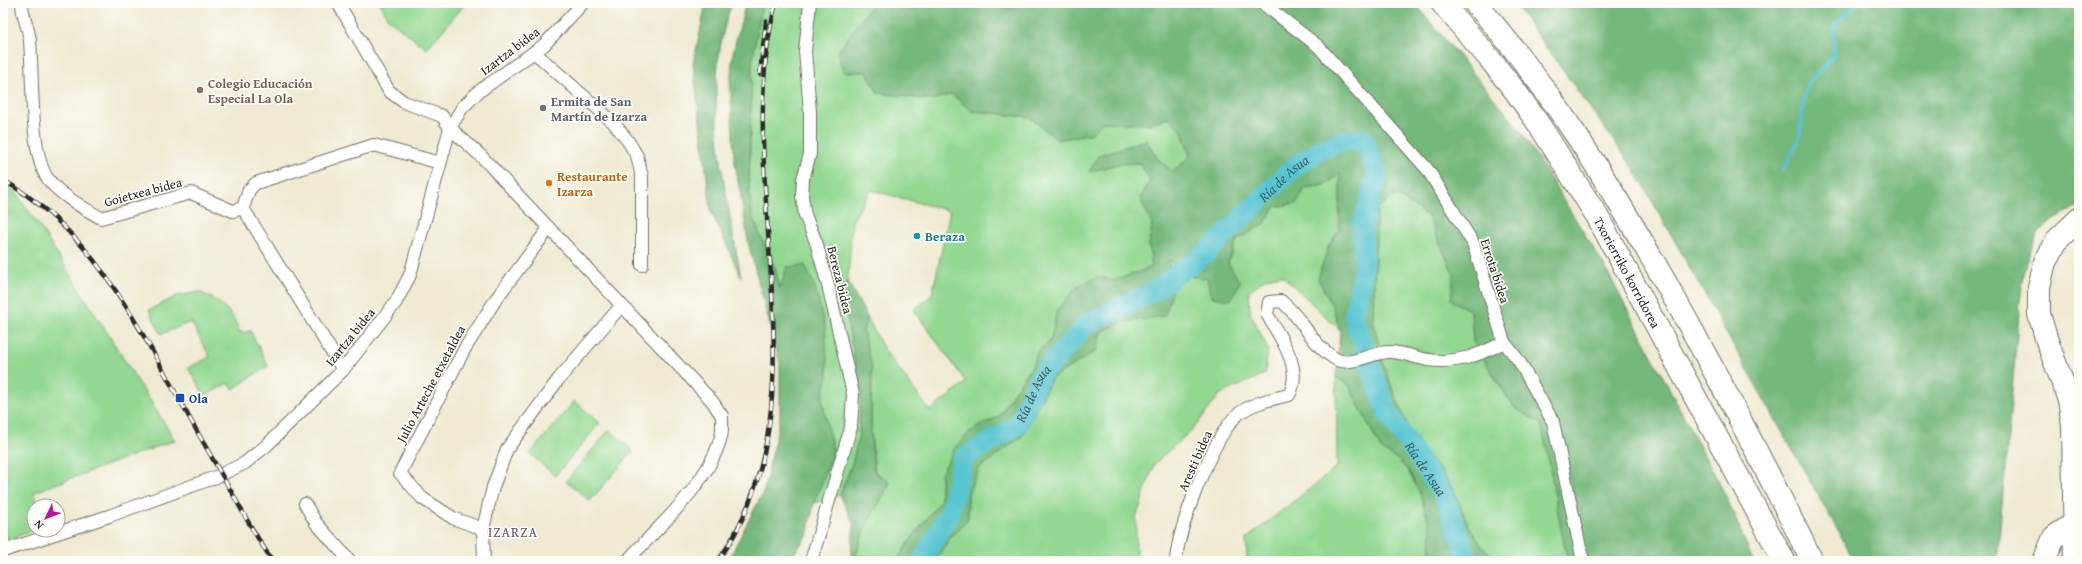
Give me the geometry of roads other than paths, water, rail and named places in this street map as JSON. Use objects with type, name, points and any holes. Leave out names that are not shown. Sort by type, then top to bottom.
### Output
[{"type":"highway","name":"Txorierriko korridorea","points":[[1442,3],[1485,52],[1516,92],[1540,126],[1597,216],[1784,561]]},
{"type":"highway","name":"Txorierriko korridorea","points":[[1475,3],[1509,42],[1560,112],[1633,226],[1722,383],[1773,481],[1812,561]]},
{"type":"highway","points":[[2075,561],[2073,425],[2069,400],[2047,341],[2039,314],[2039,287],[2045,262],[2058,239],[2079,219]]},
{"type":"highway","points":[[2074,524],[2079,471]]},
{"type":"highway","points":[[1773,481],[1827,561]]},
{"type":"highway","points":[[1761,519],[1771,561]]},
{"type":"highway","points":[[2044,561],[2054,537],[2074,524]]},
{"type":"street","name":"Goietxea bidea","points":[[22,3],[22,12],[30,39],[38,156],[46,178],[71,200],[102,218],[191,193],[233,211],[243,208]]},
{"type":"street","points":[[338,3],[389,91],[404,102],[442,116],[450,128],[482,157],[712,401],[722,416],[719,445],[698,485],[627,561]]},
{"type":"street","name":"Izartza bidea","points":[[6,554],[238,468],[267,445],[343,370],[405,287],[450,128],[462,108],[478,92],[544,45],[583,3]]},
{"type":"street","name":"Bereza bidea","points":[[810,3],[805,51],[810,111],[810,154],[803,180],[802,197],[805,215],[816,242],[828,285],[853,394],[851,427],[811,561]]},
{"type":"street","name":"Errota bidea","points":[[1262,3],[1318,46],[1428,170],[1473,243],[1504,342],[1520,361],[1553,422],[1583,561]]},
{"type":"street","points":[[534,52],[613,122],[628,140],[637,156],[642,177],[642,266]]},
{"type":"street","points":[[343,370],[243,208],[249,190],[256,183],[374,145],[440,163]]},
{"type":"street","name":"Julio Arteche etxetaldea","points":[[483,529],[453,518],[422,498],[400,473],[464,350],[496,299],[549,228]]},
{"type":"street","name":"Aresti bidea","points":[[1176,561],[1177,546],[1187,516],[1222,433],[1236,417],[1249,408],[1288,395],[1294,385],[1291,358],[1267,314],[1269,302],[1281,301],[1290,308],[1321,348],[1336,360],[1350,361],[1388,352],[1429,360],[1457,360],[1481,354],[1504,342]]},
{"type":"street","points":[[484,561],[483,529],[492,487],[506,449],[558,380],[621,306]]},
{"type":"street","points":[[305,504],[316,523],[350,561]]},
{"type":"waterway","points":[[1783,171],[1799,140],[1804,98],[1809,82],[1833,57],[1835,24],[1858,3]]},
{"type":"waterway","name":"Ría de Asua","points":[[922,561],[950,512],[963,458],[1018,425],[1040,376],[1088,323],[1152,292],[1204,255],[1293,168],[1318,151],[1345,140],[1364,140],[1377,174],[1362,226],[1364,267],[1354,317],[1386,410],[1444,496],[1469,561]]},
{"type":"railway","points":[[718,561],[751,498],[768,431],[774,361],[772,289],[763,143],[765,72],[776,3]]},
{"type":"railway","points":[[760,74],[766,21]]},
{"type":"railway","points":[[3,180],[30,198],[55,218],[77,240],[97,264],[132,317],[251,527],[273,561]]},
{"type":"place","name":"Colegio Educación Especial La Ola","points":[[200,90]]},
{"type":"place","name":"Ermita de San Martín de Izarza","points":[[543,108]]},
{"type":"place","name":"Restaurante Izarza","points":[[549,183]]},
{"type":"place","name":"Beraza","points":[[917,236]]},
{"type":"place","name":"Ola","points":[[180,398]]},
{"type":"district","name":"IZARZA","points":[[513,532]]}]
